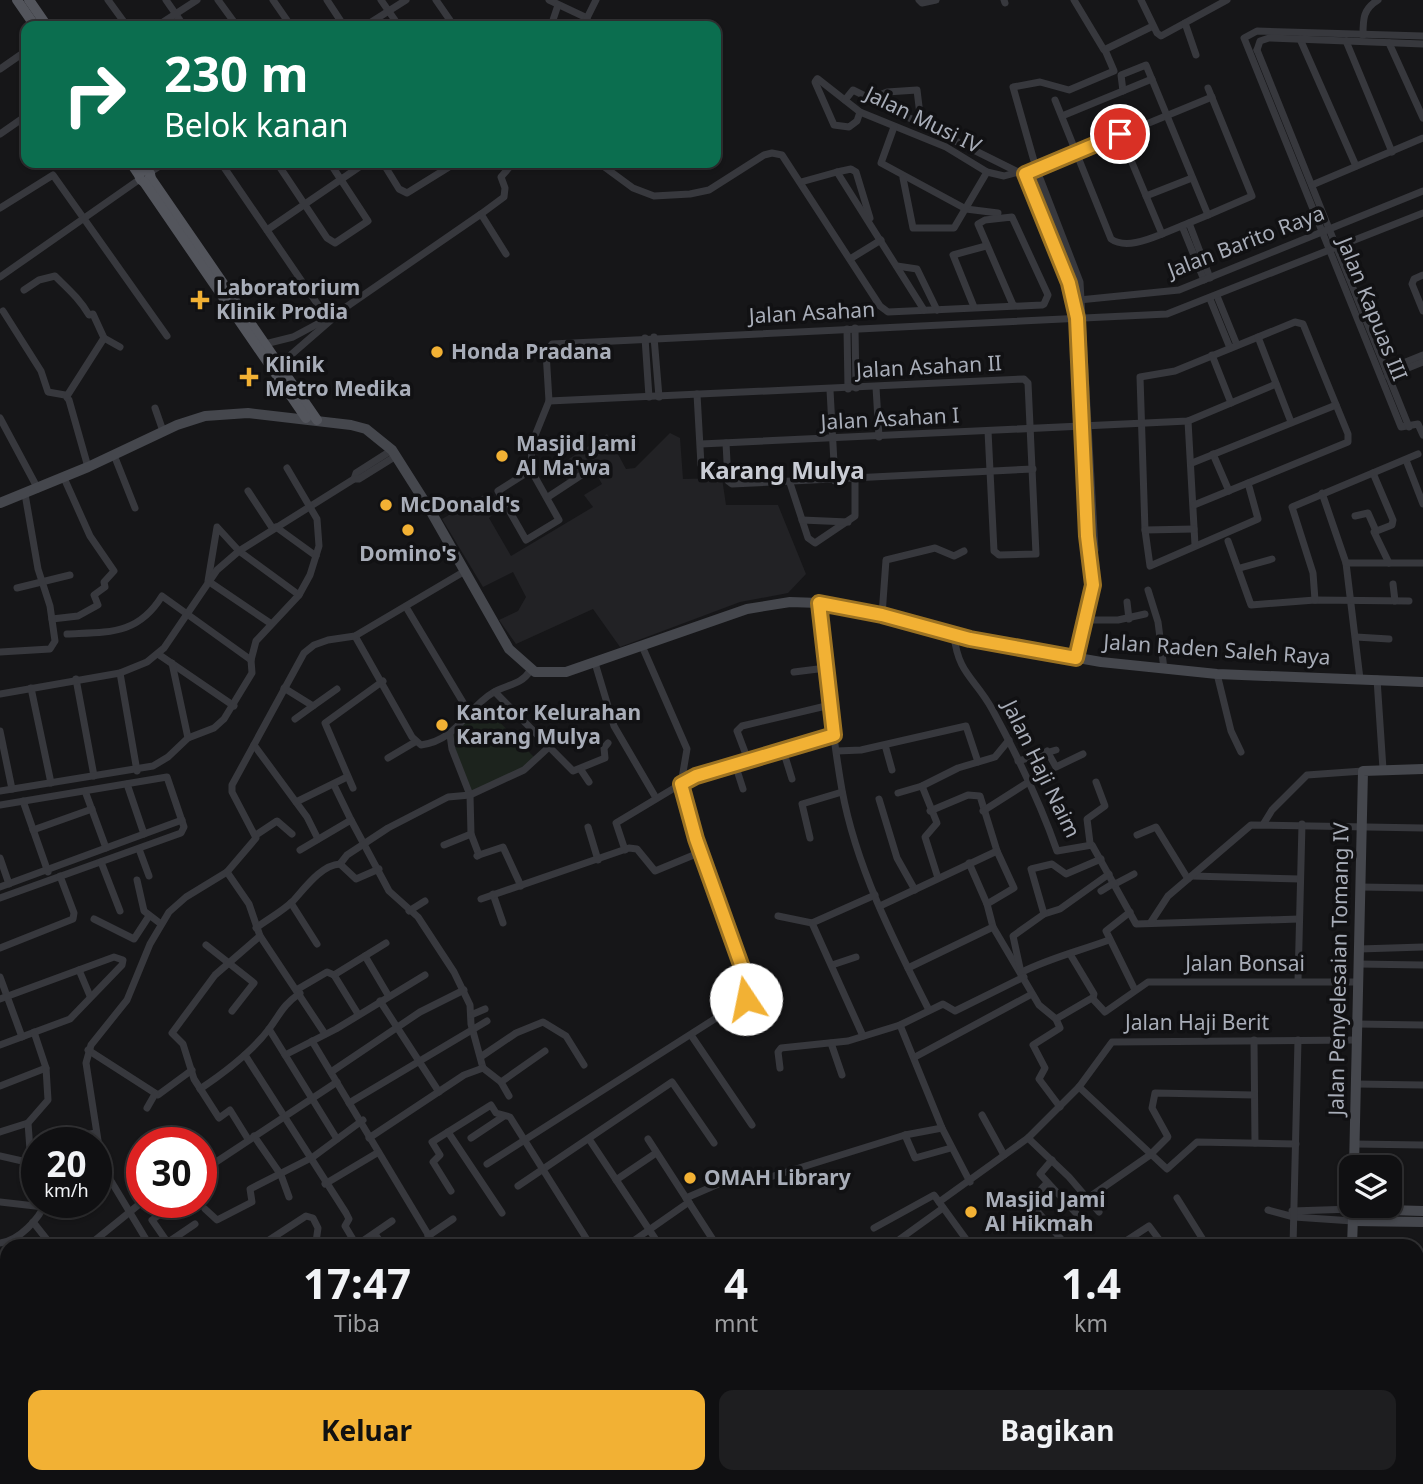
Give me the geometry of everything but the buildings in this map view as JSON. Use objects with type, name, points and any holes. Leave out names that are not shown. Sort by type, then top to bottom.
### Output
[{"type":"main road","points":[[17,0],[32,21]]},
{"type":"main road","points":[[29,0],[44,21]]},
{"type":"main road","points":[[144,174],[311,419]]},
{"type":"main road","points":[[0,503],[64,478],[177,425],[225,413],[311,419],[366,429],[394,453],[509,649],[530,671]]},
{"type":"main road","name":"Jalan Raden Saleh Raya","points":[[530,671],[552,674],[595,663],[747,609],[773,603],[819,603],[882,615],[954,635],[1076,658],[1217,674],[1423,682]]},
{"type":"main road","points":[[1363,771],[1423,769]]},
{"type":"main road","name":"Jalan Penyelesaian Tomang IV","points":[[1354,1155],[1363,771]]},
{"type":"main road","points":[[1402,1211],[1423,1211]]},
{"type":"main road","points":[[1352,1239],[1353,1218]]},
{"type":"main road","points":[[1395,1218],[1423,1222]]},
{"type":"street","points":[[108,0],[123,21]]},
{"type":"street","points":[[166,0],[180,21]]},
{"type":"street","points":[[164,21],[197,0]]},
{"type":"street","points":[[218,0],[233,21]]},
{"type":"street","points":[[273,0],[288,21]]},
{"type":"street","points":[[327,0],[342,21]]},
{"type":"street","points":[[381,0],[396,21]]},
{"type":"street","points":[[372,21],[406,0]]},
{"type":"street","points":[[436,0],[451,21]]},
{"type":"street","points":[[549,0],[587,18]]},
{"type":"street","points":[[586,21],[596,0]]},
{"type":"street","points":[[919,0],[922,3],[936,0]]},
{"type":"street","points":[[1074,0],[1105,50],[1114,71],[1069,90],[1040,82],[1013,87],[1036,168],[1077,272],[1091,426],[1095,550],[1091,563]]},
{"type":"street","points":[[1141,0],[1153,26],[1161,36],[1227,0]]},
{"type":"street","points":[[1363,42],[1364,13],[1368,6],[1378,0]]},
{"type":"street","points":[[553,21],[558,5]]},
{"type":"street","points":[[1185,23],[1196,55]]},
{"type":"street","points":[[1105,50],[1153,26]]},
{"type":"street","points":[[1254,52],[1244,38],[1248,33],[1423,44]]},
{"type":"street","points":[[1254,52],[1257,44],[1265,38],[1362,33],[1423,36]]},
{"type":"street","points":[[1300,36],[1356,166]]},
{"type":"street","points":[[1346,41],[1391,152]]},
{"type":"street","points":[[1389,43],[1423,118]]},
{"type":"street","name":"Jalan Kapuas III","points":[[1254,52],[1401,427],[1409,427],[1333,248]]},
{"type":"street","points":[[0,69],[21,54]]},
{"type":"street","points":[[1123,91],[1119,78],[1123,72],[1145,64],[1208,215]]},
{"type":"street","name":"Jalan Musi IV","points":[[860,112],[857,121],[849,127],[834,125],[815,82],[818,79],[849,95],[870,99],[1021,173]]},
{"type":"street","points":[[1062,116],[1152,79]]},
{"type":"street","points":[[1055,100],[1111,239],[1119,243],[1137,242],[1186,225],[1252,196],[1208,88]]},
{"type":"street","points":[[870,99],[887,92],[917,90],[921,123]]},
{"type":"street","name":"Jalan Musi IV","points":[[849,95],[860,112],[946,147],[987,172],[1004,176],[1036,168],[1212,97]]},
{"type":"street","points":[[0,134],[21,119]]},
{"type":"street","points":[[894,127],[880,160],[904,177],[966,209],[998,213]]},
{"type":"street","points":[[1120,134],[1162,234]]},
{"type":"street","name":"Jalan Kapuas III","points":[[1287,134],[1312,185],[1326,230]]},
{"type":"street","points":[[1312,185],[1423,138]]},
{"type":"street","points":[[606,168],[633,188],[654,196],[709,190],[755,160],[772,153],[786,159],[883,310],[937,310],[1042,305],[1048,298],[1015,219],[1010,217],[979,223],[986,246],[1013,306]]},
{"type":"street","points":[[224,168],[328,320]]},
{"type":"street","points":[[280,168],[334,243],[366,223],[367,217],[333,168]]},
{"type":"street","points":[[267,230],[358,168]]},
{"type":"street","points":[[386,168],[404,193],[416,189],[444,168]]},
{"type":"street","points":[[277,367],[328,320],[506,194],[501,177],[509,168]]},
{"type":"street","points":[[802,181],[851,169],[856,172],[873,227]]},
{"type":"street","points":[[837,172],[924,310]]},
{"type":"street","points":[[904,177],[910,225],[915,230],[954,229],[987,172]]},
{"type":"street","points":[[1021,173],[1079,300]]},
{"type":"street","points":[[0,277],[86,219],[144,174]]},
{"type":"street","points":[[0,208],[53,175],[167,336]]},
{"type":"street","points":[[1146,196],[1192,178]]},
{"type":"street","name":"Jalan Barito Raya","points":[[1079,300],[1161,293],[1207,279],[1423,191]]},
{"type":"street","name":"Jalan Barito Raya","points":[[1081,318],[1167,314],[1423,213]]},
{"type":"street","points":[[481,214],[506,254]]},
{"type":"street","points":[[1186,225],[1207,279]]},
{"type":"street","points":[[850,259],[881,240]]},
{"type":"street","points":[[974,307],[953,255],[986,246]]},
{"type":"street","points":[[897,265],[917,269],[937,310]]},
{"type":"street","points":[[1423,275],[1412,281],[1423,312]]},
{"type":"street","points":[[24,290],[39,280],[55,276],[76,294],[89,314],[93,314],[104,338],[120,347]]},
{"type":"street","points":[[1214,297],[1233,346]]},
{"type":"street","points":[[3,311],[41,371],[48,392],[67,396]]},
{"type":"street","points":[[1076,658],[1092,590],[1081,426],[1081,318]]},
{"type":"street","name":"Jalan Asahan","points":[[549,401],[546,352],[549,345],[1081,318]]},
{"type":"street","points":[[262,345],[293,337],[328,320]]},
{"type":"street","points":[[1194,505],[1348,442],[1348,434],[1301,321],[1175,371],[1140,377],[1145,530],[1150,566],[1190,551],[1195,545],[1258,519],[1248,483]]},
{"type":"street","points":[[851,328],[852,388]]},
{"type":"street","points":[[1258,337],[1291,422]]},
{"type":"street","points":[[88,467],[67,396],[104,338]]},
{"type":"street","points":[[650,338],[659,397]]},
{"type":"street","points":[[649,397],[650,338]]},
{"type":"street","points":[[1212,355],[1231,403]]},
{"type":"street","points":[[1387,373],[1423,355]]},
{"type":"street","points":[[1387,373],[1423,362]]},
{"type":"street","name":"Jalan Asahan II","points":[[549,401],[1023,379],[1028,383],[1031,429]]},
{"type":"street","name":"Jalan Asahan I","points":[[701,444],[832,440],[1188,421],[1276,384]]},
{"type":"street","points":[[876,387],[879,437]]},
{"type":"street","points":[[830,390],[835,481]]},
{"type":"street","points":[[697,394],[703,468],[726,469]]},
{"type":"street","points":[[531,470],[559,516],[558,523],[524,539],[498,491],[531,470],[534,459],[532,443],[549,401]]},
{"type":"street","points":[[1192,463],[1336,405]]},
{"type":"street","points":[[155,408],[163,431]]},
{"type":"street","points":[[0,418],[38,489]]},
{"type":"street","points":[[1188,421],[1195,545]]},
{"type":"street","points":[[1409,427],[1418,424],[1423,435]]},
{"type":"street","points":[[988,431],[994,551],[999,555],[1036,554],[1031,429]]},
{"type":"street","points":[[726,443],[726,469],[730,484],[855,481],[1033,469]]},
{"type":"street","points":[[0,694],[120,673],[147,662],[158,654],[208,581],[239,551],[354,479],[359,479],[394,453]]},
{"type":"street","points":[[1213,454],[1229,491]]},
{"type":"street","points":[[1315,600],[1313,573],[1292,507],[1418,454]]},
{"type":"street","points":[[114,455],[135,508]]},
{"type":"street","points":[[1406,460],[1423,504]]},
{"type":"street","points":[[0,791],[138,771],[160,763],[188,737],[214,728],[234,706],[252,673],[251,660],[256,641],[299,595],[316,556],[319,532],[310,506],[286,468]]},
{"type":"street","points":[[548,497],[589,470]]},
{"type":"street","points":[[1373,473],[1394,523],[1376,530]]},
{"type":"street","points":[[52,619],[78,616],[98,605],[94,595],[105,587],[104,582],[113,573],[90,536],[64,478]]},
{"type":"street","points":[[790,483],[808,538],[815,543],[856,514],[855,481]]},
{"type":"street","points":[[248,491],[274,528],[316,556]]},
{"type":"street","points":[[0,652],[35,652],[53,646],[56,636],[42,583],[25,494]]},
{"type":"street","points":[[1322,494],[1346,563],[1360,679]]},
{"type":"street","points":[[1377,508],[1387,504]]},
{"type":"street","points":[[1355,516],[1368,513],[1376,530],[1374,535],[1389,563]]},
{"type":"street","points":[[802,520],[848,522]]},
{"type":"street","points":[[208,581],[217,527],[239,551],[299,595]]},
{"type":"street","points":[[1145,530],[1195,529]]},
{"type":"street","points":[[1228,541],[1240,568],[1251,605],[1315,600],[1409,601]]},
{"type":"street","points":[[882,615],[886,560],[935,548],[954,556],[964,551]]},
{"type":"street","points":[[1240,568],[1272,559]]},
{"type":"street","points":[[1346,563],[1423,563]]},
{"type":"street","points":[[256,835],[231,789],[297,664],[314,645],[345,635],[355,636],[465,571]]},
{"type":"street","points":[[17,588],[70,575]]},
{"type":"street","points":[[208,581],[270,623]]},
{"type":"street","points":[[1394,584],[1395,601]]},
{"type":"street","points":[[1148,590],[1158,622],[1164,669]]},
{"type":"street","points":[[67,634],[118,631],[146,618],[162,596],[251,660]]},
{"type":"street","points":[[1127,602],[1129,619]]},
{"type":"street","points":[[819,603],[842,792],[875,895],[929,1010]]},
{"type":"street","points":[[406,607],[470,714]]},
{"type":"street","points":[[1084,620],[1129,619],[1145,614]]},
{"type":"street","name":"Jalan Haji Naim","points":[[954,635],[958,661],[990,705],[1009,740],[1027,783],[1044,812],[1058,852],[1090,843],[1130,912]]},
{"type":"street","points":[[355,636],[383,681],[415,742],[424,746],[450,735],[495,692],[523,681],[530,671]]},
{"type":"street","points":[[1356,637],[1389,639]]},
{"type":"street","points":[[488,1164],[746,999],[749,987],[701,852],[681,784],[687,750],[642,646]]},
{"type":"street","points":[[158,654],[234,706]]},
{"type":"street","points":[[172,663],[188,737]]},
{"type":"street","points":[[595,663],[614,726],[656,798]]},
{"type":"street","points":[[794,672],[826,668]]},
{"type":"street","points":[[120,673],[138,771]]},
{"type":"street","points":[[1217,674],[1231,731],[1241,752]]},
{"type":"street","points":[[1377,679],[1383,769]]},
{"type":"street","points":[[76,680],[94,776]]},
{"type":"street","points":[[353,788],[325,723],[383,681]]},
{"type":"street","points":[[32,688],[51,783]]},
{"type":"street","points":[[284,688],[313,706]]},
{"type":"street","points":[[295,719],[337,689]]},
{"type":"street","points":[[495,692],[573,771],[605,758],[604,748],[608,743]]},
{"type":"street","points":[[748,760],[737,731],[742,726],[830,705]]},
{"type":"street","points":[[837,751],[885,745],[966,726],[978,762]]},
{"type":"street","points":[[0,731],[12,789]]},
{"type":"street","points":[[450,735],[452,749],[470,795],[471,834],[478,855],[503,847],[521,886]]},
{"type":"street","points":[[625,850],[616,823],[681,784],[735,764],[834,735]]},
{"type":"street","points":[[898,793],[922,786],[958,768],[995,757],[1009,740]]},
{"type":"street","points":[[388,758],[415,742]]},
{"type":"street","points":[[254,745],[296,802],[318,839]]},
{"type":"street","points":[[885,745],[892,770]]},
{"type":"street","points":[[256,928],[291,903],[309,882],[333,865],[340,864],[388,828],[448,797],[470,795],[524,770],[549,747]]},
{"type":"street","points":[[783,750],[792,779]]},
{"type":"street","points":[[1018,761],[1056,750]]},
{"type":"street","points":[[1047,751],[1056,767],[1083,754]]},
{"type":"street","points":[[735,764],[743,789]]},
{"type":"street","points":[[581,770],[589,782]]},
{"type":"street","points":[[1264,824],[1272,810],[1307,775],[1363,771]]},
{"type":"street","points":[[296,802],[348,777]]},
{"type":"street","points":[[0,805],[169,778],[183,820],[181,834],[0,898]]},
{"type":"street","points":[[1090,843],[1087,819],[1105,806],[1096,782]]},
{"type":"street","points":[[983,811],[1027,783]]},
{"type":"street","points":[[127,784],[144,834]]},
{"type":"street","points":[[334,785],[389,891],[418,917],[464,990],[484,1068],[501,1082],[509,1096]]},
{"type":"street","points":[[922,786],[937,826],[925,840],[938,878]]},
{"type":"street","points":[[85,791],[106,848]]},
{"type":"street","points":[[810,838],[802,804],[842,792]]},
{"type":"street","points":[[930,811],[968,795],[979,795],[997,851],[1014,888],[987,904]]},
{"type":"street","points":[[879,799],[897,858],[915,890]]},
{"type":"street","points":[[23,802],[51,880]]},
{"type":"street","points":[[33,830],[92,809]]},
{"type":"street","points":[[0,887],[183,820]]},
{"type":"street","points":[[300,850],[351,820]]},
{"type":"street","points":[[95,1127],[86,1063],[88,1050],[127,1000],[169,912],[186,897],[227,872],[256,835],[277,821],[292,834]]},
{"type":"street","points":[[1298,981],[1301,824]]},
{"type":"street","points":[[1151,922],[1163,902],[1251,825],[1423,828]]},
{"type":"street","points":[[588,827],[598,860]]},
{"type":"street","points":[[1137,835],[1156,827],[1190,878]]},
{"type":"street","points":[[444,845],[471,834]]},
{"type":"street","points":[[139,849],[149,876]]},
{"type":"street","points":[[481,899],[625,850],[637,849],[655,871],[701,852]]},
{"type":"street","points":[[880,906],[997,851]]},
{"type":"street","points":[[0,858],[9,884]]},
{"type":"street","points":[[1044,914],[1031,869],[1052,864],[1066,874],[1101,859]]},
{"type":"street","points":[[101,862],[120,911]]},
{"type":"street","points":[[969,863],[987,904],[993,926],[1032,994],[1060,1028],[1033,1045],[1045,1068],[1038,1077],[1060,1107]]},
{"type":"street","points":[[340,864],[356,878],[379,869]]},
{"type":"street","points":[[227,872],[245,896],[260,936],[299,991],[325,1034]]},
{"type":"street","points":[[1022,973],[1013,936],[1044,914],[1060,909],[1109,874]]},
{"type":"street","points":[[1101,891],[1134,874]]},
{"type":"street","points":[[0,948],[71,921],[74,914],[60,876]]},
{"type":"street","points":[[1190,878],[1300,879]]},
{"type":"street","points":[[137,880],[144,911],[161,924]]},
{"type":"street","points":[[1360,887],[1423,888]]},
{"type":"street","points":[[493,894],[503,923]]},
{"type":"street","points":[[778,916],[812,923],[875,895]]},
{"type":"street","points":[[409,911],[425,901]]},
{"type":"street","points":[[291,903],[317,944]]},
{"type":"street","points":[[1070,954],[1094,994],[1093,998],[1105,1012],[1135,990],[1106,931],[1130,912],[1136,924],[1144,926],[1151,922],[1299,919]]},
{"type":"street","points":[[94,919],[134,939],[149,916]]},
{"type":"street","points":[[812,923],[863,1036]]},
{"type":"street","points":[[908,968],[993,926]]},
{"type":"street","points":[[260,936],[226,963],[172,1031],[183,1044],[200,1089],[219,1118],[230,1110],[281,1175],[289,1197]]},
{"type":"street","points":[[780,1068],[778,1052],[781,1048],[831,1043],[901,1026],[946,1004],[955,1011],[1055,956],[1070,954],[1109,940]]},
{"type":"street","points":[[334,975],[386,943]]},
{"type":"street","points":[[206,945],[254,984],[232,1011]]},
{"type":"street","points":[[1359,949],[1423,947]]},
{"type":"street","points":[[365,956],[388,995]]},
{"type":"street","points":[[0,1045],[70,1019],[122,965],[121,957],[114,957],[3,997]]},
{"type":"street","points":[[832,965],[856,957]]},
{"type":"street","points":[[1359,964],[1423,965]]},
{"type":"street","points":[[79,970],[90,996]]},
{"type":"street","points":[[200,1089],[214,1082],[246,1055],[269,1029],[282,1007],[299,991],[327,972],[334,975],[358,1014]]},
{"type":"street","points":[[285,1055],[425,975]]},
{"type":"street","points":[[0,977],[3,997],[22,1037]]},
{"type":"street","name":"Jalan Bonsai","points":[[1135,990],[1149,982],[1358,982]]},
{"type":"street","points":[[331,1072],[420,1012],[464,990]]},
{"type":"street","points":[[915,1057],[1032,994]]},
{"type":"street","points":[[1056,1020],[1093,998]]},
{"type":"street","points":[[380,1001],[439,1092]]},
{"type":"street","points":[[471,1015],[485,1009]]},
{"type":"street","points":[[349,1103],[487,1021]]},
{"type":"street","points":[[482,1056],[516,1033],[542,1022],[566,1036],[584,1065]]},
{"type":"street","points":[[1357,1024],[1423,1025]]},
{"type":"street","points":[[901,1026],[942,1129],[970,1182]]},
{"type":"street","points":[[269,1029],[337,1139]]},
{"type":"street","points":[[0,1132],[28,1123],[47,1102],[46,1069],[34,1032]]},
{"type":"street","points":[[691,1035],[752,1125]]},
{"type":"street","points":[[1254,1040],[1255,1143]]},
{"type":"street","points":[[1293,1239],[1298,1040]]},
{"type":"street","name":"Jalan Haji Berit","points":[[900,1239],[1028,1138],[1079,1087],[1109,1045],[1116,1041],[1357,1040]]},
{"type":"street","points":[[312,1041],[349,1103],[363,1121],[377,1153],[430,1239]]},
{"type":"street","points":[[831,1043],[842,1075]]},
{"type":"street","points":[[88,1050],[155,1094],[160,1094],[192,1070]]},
{"type":"street","points":[[501,1082],[545,1051]]},
{"type":"street","points":[[246,1055],[313,1157],[325,1184],[346,1213],[349,1219],[345,1226],[353,1239]]},
{"type":"street","points":[[369,1138],[464,1075],[484,1068]]},
{"type":"street","points":[[0,1086],[46,1069]]},
{"type":"street","points":[[217,1161],[337,1082]]},
{"type":"street","points":[[518,1186],[672,1082],[714,1143]]},
{"type":"street","points":[[1356,1084],[1423,1085]]},
{"type":"street","points":[[1079,1087],[1167,1169],[1197,1142],[1296,1144]]},
{"type":"street","points":[[1088,1198],[1150,1155],[1168,1135],[1153,1111],[1156,1093],[1254,1095]]},
{"type":"street","points":[[147,1108],[155,1094]]},
{"type":"street","points":[[451,1191],[433,1162],[440,1155],[432,1142],[489,1105],[504,1116],[510,1117],[587,1239]]},
{"type":"street","points":[[982,1115],[1004,1155]]},
{"type":"street","points":[[471,1138],[504,1116]]},
{"type":"street","points":[[215,1218],[220,1220],[252,1202],[250,1189],[313,1157],[363,1121]]},
{"type":"street","points":[[28,1123],[29,1127]]},
{"type":"street","points":[[637,1239],[687,1200],[723,1182],[767,1178],[905,1135],[942,1129]]},
{"type":"street","points":[[448,1132],[502,1213]]},
{"type":"street","points":[[905,1135],[915,1158],[951,1148]]},
{"type":"street","points":[[1028,1138],[1099,1212]]},
{"type":"street","points":[[589,1139],[655,1239]]},
{"type":"street","points":[[648,1139],[712,1239]]},
{"type":"street","points":[[1354,1144],[1423,1145]]},
{"type":"street","points":[[325,1184],[377,1153]]},
{"type":"street","points":[[616,1180],[656,1153]]},
{"type":"street","points":[[0,1156],[21,1162]]},
{"type":"street","points":[[1052,1160],[1039,1172],[1084,1222]]},
{"type":"street","points":[[1047,1183],[1031,1201],[1061,1239]]},
{"type":"street","points":[[112,1184],[126,1205]]},
{"type":"street","points":[[874,1228],[933,1195],[966,1239]]},
{"type":"street","points":[[1177,1198],[1203,1239]]},
{"type":"street","points":[[0,1202],[21,1203]]},
{"type":"street","points":[[1268,1210],[1292,1213],[1339,1212]]},
{"type":"street","points":[[97,1239],[126,1216]]},
{"type":"street","points":[[271,1239],[306,1216],[313,1218],[318,1228],[316,1239]]},
{"type":"street","points":[[12,1239],[36,1218]]},
{"type":"street","points":[[134,1218],[146,1239]]},
{"type":"street","points":[[155,1218],[152,1220],[164,1239]]},
{"type":"street","points":[[428,1236],[453,1219]]},
{"type":"street","points":[[367,1239],[392,1221]]},
{"type":"street","points":[[33,1222],[47,1239]]},
{"type":"street","points":[[175,1239],[194,1224]]},
{"type":"street","points":[[1129,1239],[1147,1227],[1152,1227],[1160,1239]]},
{"type":"street","points":[[375,1234],[378,1239]]},
{"type":"shaded area","points":[[670,433],[680,438],[683,479],[722,478],[726,505],[778,505],[806,574],[788,593],[740,602],[620,647],[593,609],[516,644],[499,620],[518,611],[526,597],[513,572],[483,587],[442,519],[487,493],[496,511],[489,518],[511,556],[593,507],[584,495],[602,484],[592,466],[567,480],[558,466],[607,434],[626,469],[635,468]]},
{"type":"shaded area","points":[[483,705],[534,757],[523,769],[470,793],[453,748],[451,735]]},
{"type":"place","name":"Laboratorium Klinik Prodia","points":[[200,300]]},
{"type":"place","name":"Honda Pradana","points":[[437,352]]},
{"type":"place","name":"Klinik Metro Medika","points":[[249,377]]},
{"type":"place","name":"Masjid Jami Al Ma'wa","points":[[502,456]]},
{"type":"place","name":"McDonald's","points":[[386,505]]},
{"type":"place","name":"Domino's","points":[[408,530]]},
{"type":"place","name":"Kantor Kelurahan Karang Mulya","points":[[442,725]]},
{"type":"place","name":"OMAH Library","points":[[690,1178]]},
{"type":"place","name":"Masjid Jami Al Hikmah","points":[[971,1212]]},
{"type":"district","name":"Karang Mulya","points":[[782,471]]},
{"type":"route","points":[[746,999],[749,987],[696,839],[681,784],[696,776],[834,735],[819,603],[882,615],[970,639],[1076,658],[1093,585],[1087,536],[1077,318],[1069,283],[1025,174],[1120,134]]}]
